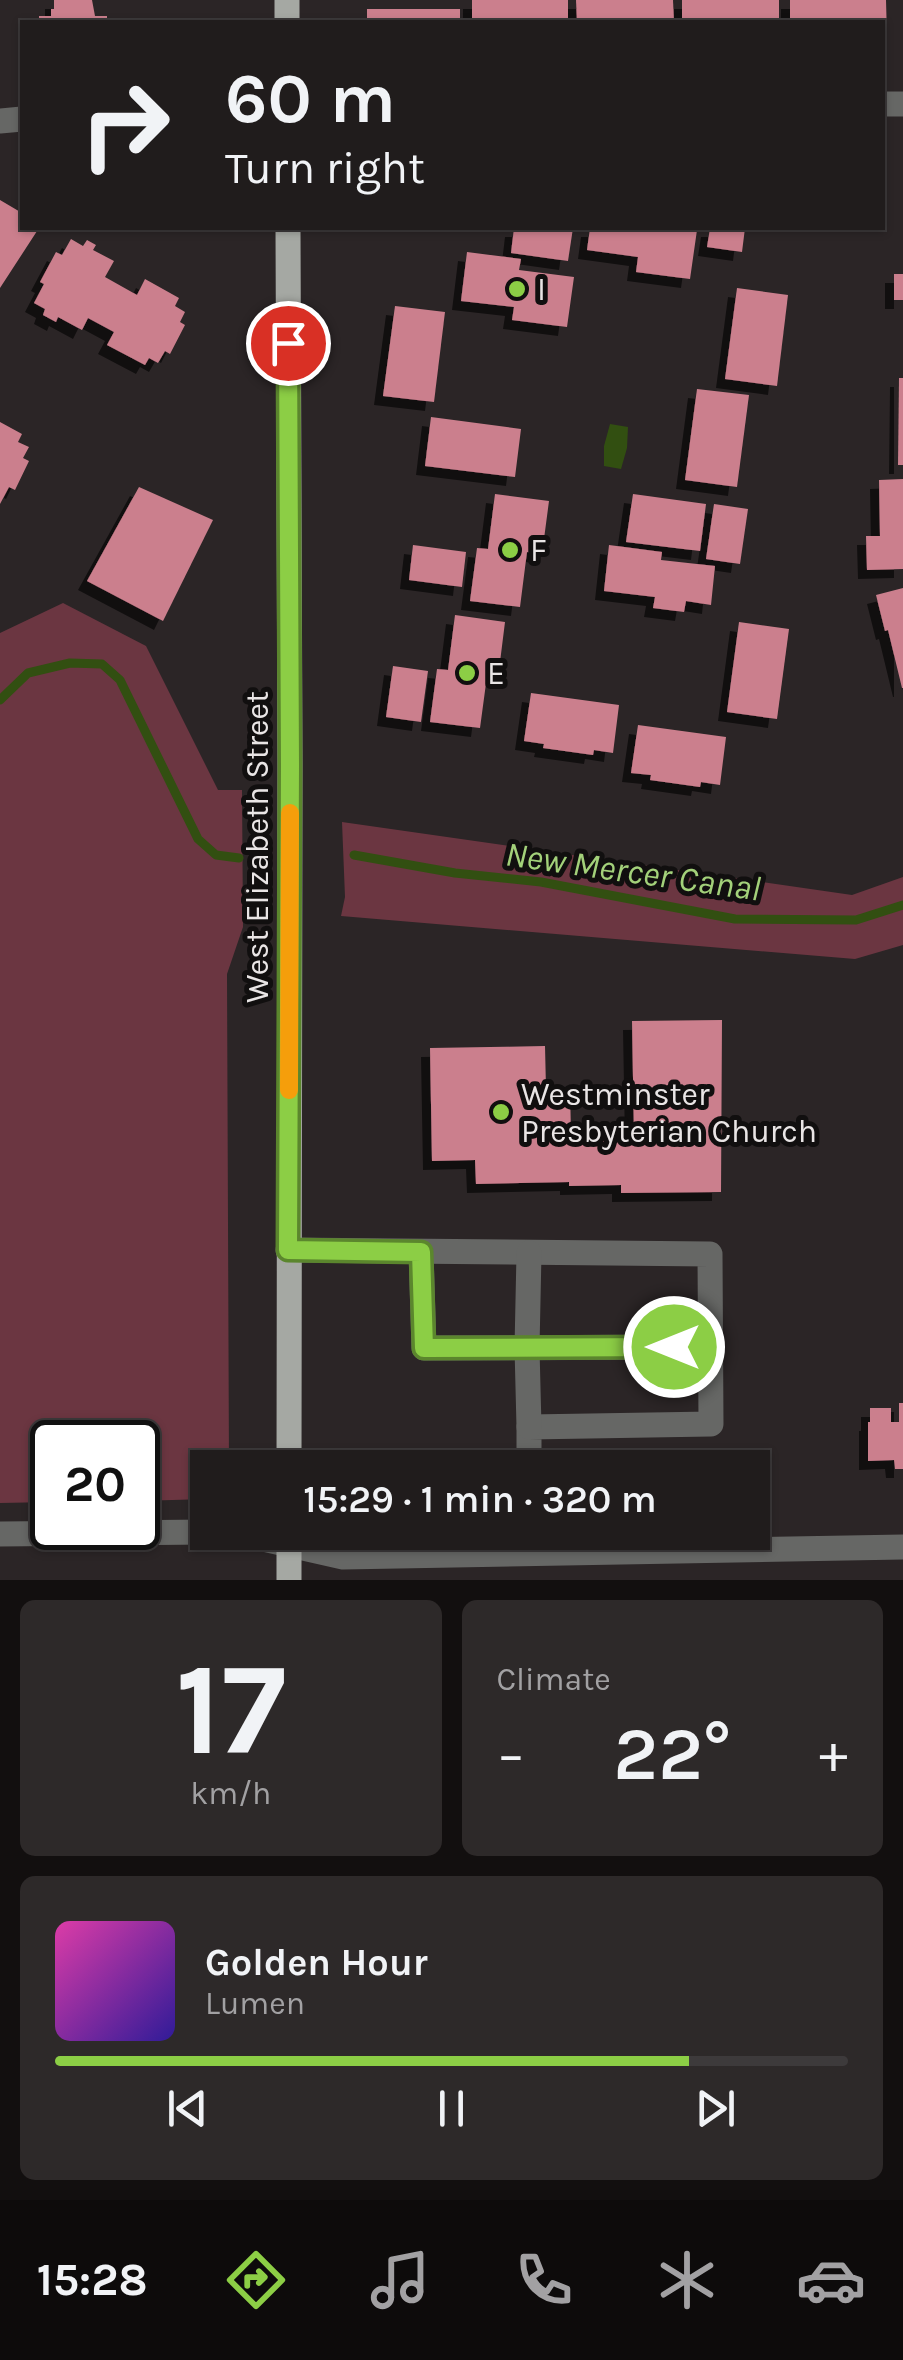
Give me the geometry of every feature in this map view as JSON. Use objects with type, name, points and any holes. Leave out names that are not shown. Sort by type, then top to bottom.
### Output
[{"type":"main road","name":"West Elizabeth Street","points":[[288,230],[288,1450]]},
{"type":"main road","points":[[288,1550],[288,1580]]},
{"type":"street","points":[[288,1250],[710,1254],[710,1424],[530,1426]]},
{"type":"street","points":[[421,1252],[424,1348],[710,1347]]},
{"type":"street","points":[[529,1253],[529,1450]]},
{"type":"street","points":[[0,1534],[190,1532]]},
{"type":"street","points":[[770,1546],[903,1547]]},
{"type":"street","points":[[324,1550],[343,1556],[429,1550]]},
{"type":"shaded area","points":[[610,424],[628,427],[621,469],[604,466]]},
{"type":"shaded area","points":[[63,603],[146,646],[218,790],[242,790],[243,927],[227,974],[229,1450],[190,1450],[190,1499],[160,1500],[160,1420],[30,1420],[30,1502],[0,1503],[0,633]]},
{"type":"shaded area","points":[[342,822],[852,895],[903,877],[903,945],[855,959],[341,916],[345,897]]},
{"type":"building","points":[[54,0],[92,0],[95,16],[107,16],[107,20],[39,20],[39,16],[51,16]]},
{"type":"building","points":[[472,0],[568,0],[568,20],[472,20]]},
{"type":"building","points":[[576,0],[673,0],[674,20],[577,20]]},
{"type":"building","points":[[682,0],[779,0],[779,20],[682,20]]},
{"type":"building","points":[[790,0],[886,0],[887,37],[885,20],[790,20]]},
{"type":"building","points":[[367,9],[460,9],[460,20],[367,20]]},
{"type":"building","points":[[0,200],[20,212],[20,230],[38,230],[0,288]]},
{"type":"building","points":[[514,230],[573,230],[568,261],[511,253]]},
{"type":"building","points":[[590,230],[697,230],[690,279],[636,272],[638,257],[587,250]]},
{"type":"building","points":[[710,230],[745,230],[742,252],[707,247]]},
{"type":"building","points":[[71,239],[83,246],[87,240],[96,245],[93,250],[114,261],[105,277],[137,295],[145,279],[179,298],[175,306],[185,312],[180,322],[185,325],[170,354],[165,351],[158,363],[149,358],[145,365],[107,345],[114,332],[88,318],[82,330],[58,317],[56,322],[43,315],[45,309],[34,303],[44,284],[40,282],[56,252],[62,255]]},
{"type":"building","name":"I","points":[[467,252],[521,259],[519,270],[574,277],[567,327],[512,320],[514,307],[461,301]]},
{"type":"building","points":[[894,274],[903,274],[903,300],[894,300]]},
{"type":"building","points":[[737,288],[788,295],[777,386],[725,379]]},
{"type":"building","points":[[395,306],[445,312],[434,402],[383,396]]},
{"type":"building","points":[[899,378],[903,378],[903,465],[898,465]]},
{"type":"building","points":[[697,389],[749,395],[737,487],[685,480]]},
{"type":"building","points":[[431,417],[521,429],[515,477],[425,466]]},
{"type":"building","points":[[0,422],[22,434],[18,442],[29,447],[23,458],[29,461],[15,490],[9,487],[0,504]]},
{"type":"building","points":[[903,479],[903,569],[867,570],[866,536],[880,536],[879,480]]},
{"type":"building","points":[[139,487],[213,520],[163,621],[87,581]]},
{"type":"building","name":"F","points":[[495,494],[549,501],[542,554],[527,552],[520,607],[470,601],[477,548],[488,549]]},
{"type":"building","points":[[633,494],[706,504],[700,551],[626,542]]},
{"type":"building","points":[[714,504],[748,509],[740,564],[706,559]]},
{"type":"building","points":[[413,545],[466,552],[462,587],[409,580]]},
{"type":"building","points":[[609,545],[662,552],[661,560],[715,566],[711,605],[686,601],[684,612],[653,608],[655,597],[604,591]]},
{"type":"building","points":[[903,588],[903,688],[902,688],[876,595]]},
{"type":"building","name":"E","points":[[455,615],[505,622],[498,678],[487,676],[480,728],[430,722],[437,669],[448,670]]},
{"type":"building","points":[[739,622],[789,629],[777,719],[727,712]]},
{"type":"building","points":[[393,666],[428,671],[421,722],[386,717]]},
{"type":"building","points":[[531,693],[619,705],[613,753],[594,750],[593,755],[543,748],[544,744],[524,741]]},
{"type":"building","points":[[638,725],[726,737],[720,785],[701,782],[700,787],[650,780],[651,775],[631,773]]},
{"type":"building","name":"Westminster Presbyterian Church","points":[[722,1020],[721,1192],[621,1193],[621,1185],[569,1186],[569,1182],[476,1184],[475,1160],[432,1161],[430,1048],[545,1046],[546,1089],[570,1088],[571,1135],[634,1135],[632,1021]]},
{"type":"building","points":[[899,1403],[903,1403],[903,1469],[895,1469],[894,1460],[868,1461],[868,1422],[870,1408],[891,1408],[891,1422],[899,1422]]},
{"type":"waterway","name":"New Mercer Canal","points":[[0,700],[28,673],[70,663],[102,664],[120,680],[198,839],[216,855],[239,858]]},
{"type":"waterway","name":"New Mercer Canal","points":[[354,855],[455,873],[541,882],[735,919],[856,920],[903,905]]},
{"type":"slow traffic","points":[[289,1090],[290,813]]},
{"type":"place","name":"I","points":[[517,289]]},
{"type":"place","name":"F","points":[[510,550]]},
{"type":"place","name":"E","points":[[467,673]]},
{"type":"place","name":"Westminster Presbyterian Church","points":[[501,1112]]},
{"type":"route","points":[[288,343],[288,1250],[421,1252],[424,1348],[674,1347]]}]
